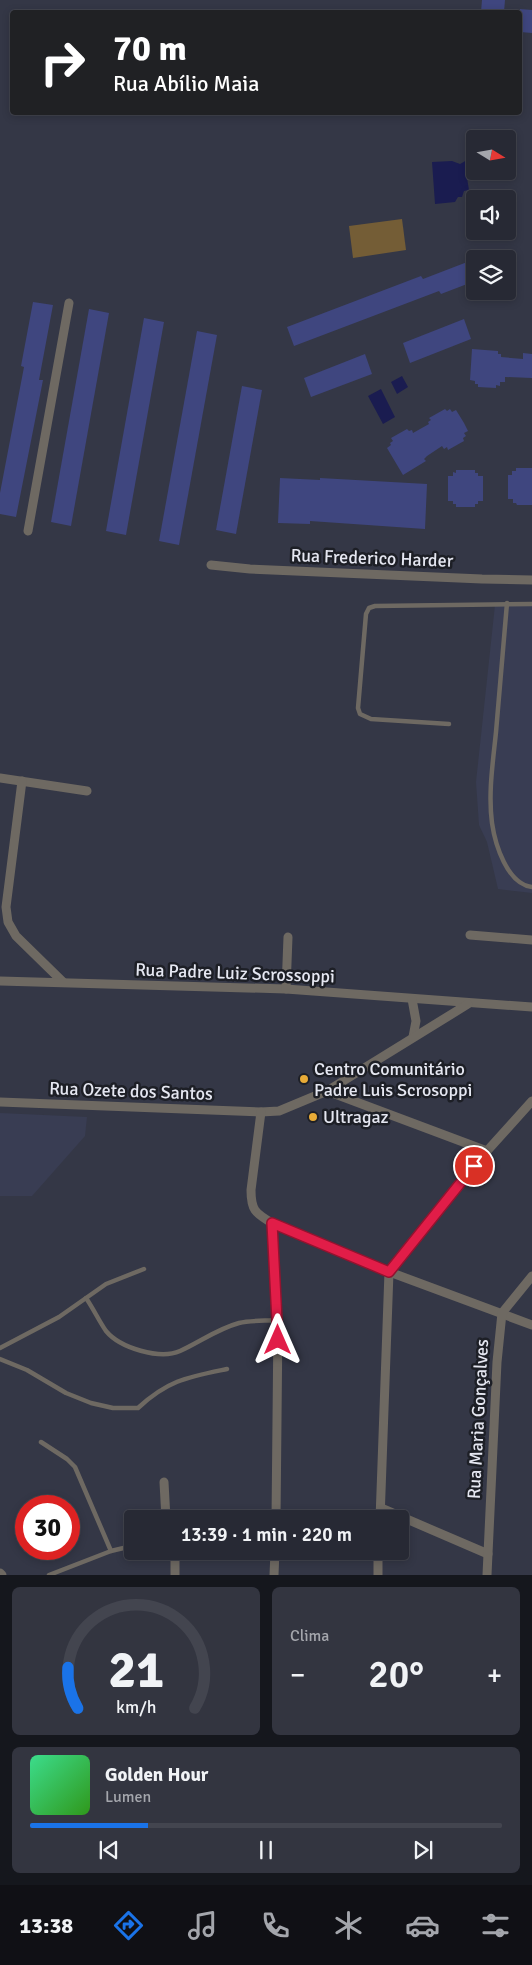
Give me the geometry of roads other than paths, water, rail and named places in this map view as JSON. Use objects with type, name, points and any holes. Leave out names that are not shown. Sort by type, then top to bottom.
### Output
[{"type":"street","points":[[28,531],[69,303]]},
{"type":"street","name":"Rua Frederico Harder","points":[[211,565],[260,570],[532,580]]},
{"type":"street","points":[[0,778],[87,791]]},
{"type":"street","points":[[22,781],[6,907],[8,922],[16,936],[63,982]]},
{"type":"street","points":[[470,935],[532,940]]},
{"type":"street","points":[[286,989],[288,937]]},
{"type":"street","name":"Rua Padre Luiz Scrossoppi","points":[[0,982],[63,982],[286,989],[469,1004],[532,1007]]},
{"type":"street","points":[[412,999],[416,1021],[413,1037]]},
{"type":"street","name":"Rua Ozete dos Santos","points":[[0,1102],[262,1112],[279,1110],[327,1091],[469,1004]]},
{"type":"street","points":[[327,1091],[487,1151]]},
{"type":"street","points":[[488,1554],[381,1508],[389,1272],[487,1151],[532,1101]]},
{"type":"street","points":[[262,1112],[251,1190],[251,1202],[257,1214],[272,1223],[389,1272],[532,1325]]},
{"type":"street","points":[[272,1223],[278,1320],[276,1510]]},
{"type":"street","points":[[502,1313],[532,1276]]},
{"type":"street","name":"Rua Maria Gonçalves","points":[[487,1575],[498,1354],[502,1313]]},
{"type":"street","points":[[164,1482],[166,1510]]},
{"type":"street","points":[[175,1575],[176,1560]]},
{"type":"street","points":[[274,1575],[275,1560]]},
{"type":"street","points":[[378,1560],[378,1575]]},
{"type":"lane","points":[[507,604],[490,789],[492,824],[501,859],[514,876],[532,887]]},
{"type":"lane","points":[[449,724],[371,718],[360,714],[358,708],[366,614],[369,608],[375,606],[532,604]]},
{"type":"lane","points":[[0,1348],[59,1317],[106,1284],[144,1269]]},
{"type":"lane","points":[[86,1298],[107,1332],[124,1344],[141,1351],[163,1355],[179,1352],[214,1332],[240,1323],[278,1320]]},
{"type":"lane","points":[[0,1359],[27,1370],[66,1393],[91,1403],[113,1408],[138,1408],[154,1393],[173,1383],[227,1369]]},
{"type":"lane","points":[[41,1442],[67,1459],[75,1467],[111,1551]]},
{"type":"lane","points":[[49,1575],[111,1551],[124,1548]]},
{"type":"place","name":"Centro Comunitário Padre Luis Scrosoppi","points":[[304,1079]]},
{"type":"place","name":"Ultragaz","points":[[313,1117]]}]
